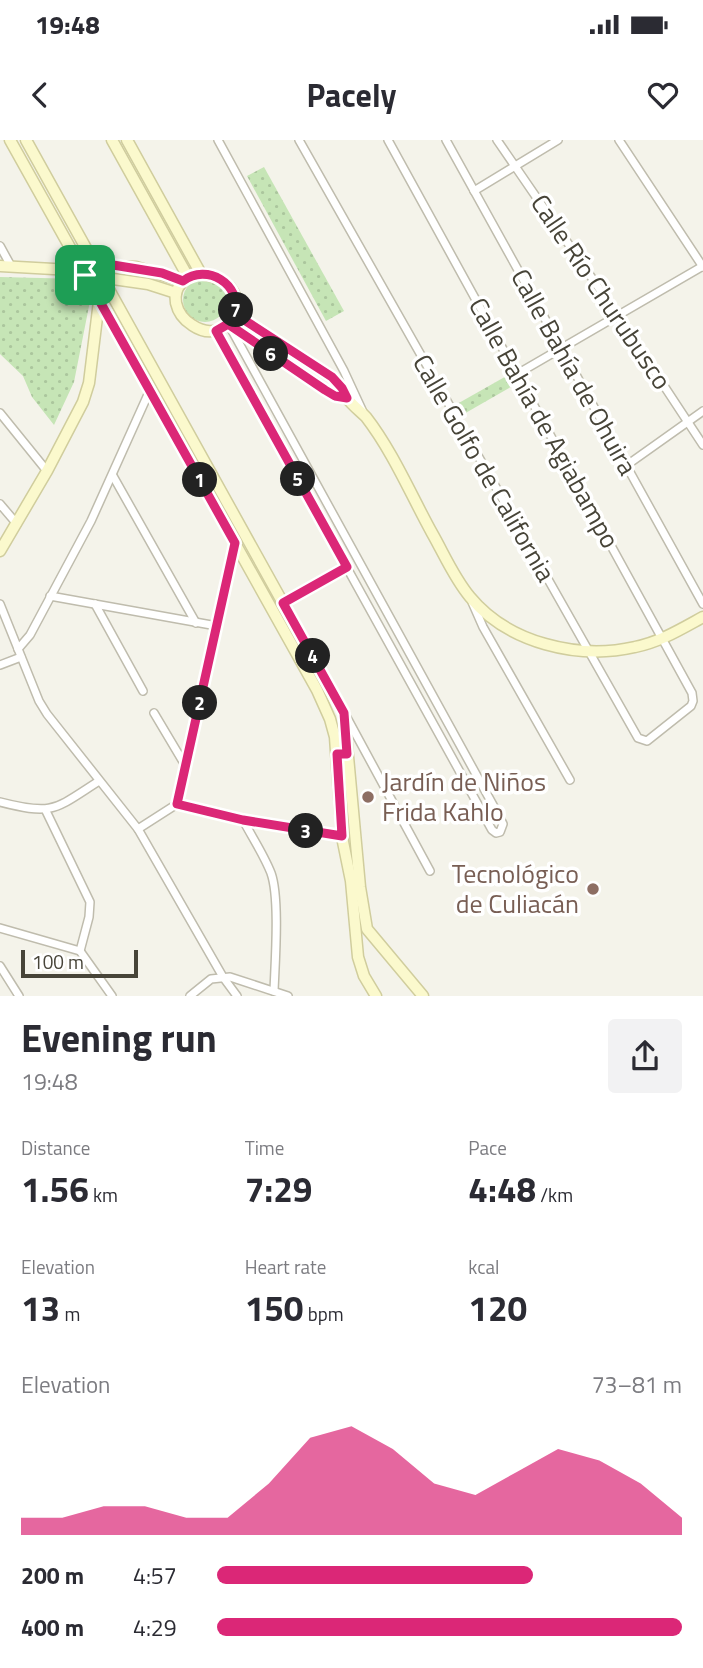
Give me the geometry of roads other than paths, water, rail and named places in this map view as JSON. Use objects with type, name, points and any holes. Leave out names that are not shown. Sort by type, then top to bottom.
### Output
[{"type":"street","points":[[10,140],[79,270],[99,299],[317,690],[342,754],[367,929],[423,996]]},
{"type":"street","points":[[26,140],[430,871]]},
{"type":"street","points":[[112,140],[185,279]]},
{"type":"street","points":[[127,140],[201,274]]},
{"type":"street","points":[[218,140],[344,372],[365,416],[385,446],[456,576],[471,598],[483,627],[570,780]]},
{"type":"street","name":"Calle Golfo de California","points":[[299,140],[588,652],[642,741],[648,741],[659,734],[691,706]]},
{"type":"street","name":"Calle Bahía de Agiabampo","points":[[388,140],[692,693],[694,701],[691,706]]},
{"type":"street","name":"Calle Bahía de Ohuira","points":[[446,140],[703,604]]},
{"type":"street","name":"Calle Río Churubusco","points":[[498,140],[703,445]]},
{"type":"street","points":[[474,191],[558,140]]},
{"type":"street","points":[[517,374],[703,266],[618,140]]},
{"type":"street","points":[[0,246],[11,266]]},
{"type":"street","points":[[79,270],[95,265],[136,267],[185,279],[201,274],[219,278],[232,289],[237,306],[228,324],[216,331],[199,329],[185,320],[176,303],[176,293],[185,279]]},
{"type":"street","points":[[0,266],[79,270],[148,284],[176,293]]},
{"type":"street","points":[[0,551],[47,471],[83,402],[91,370],[102,276]]},
{"type":"street","points":[[235,314],[332,377],[347,398],[365,416]]},
{"type":"street","points":[[228,324],[325,390],[335,396],[347,398]]},
{"type":"street","points":[[216,331],[492,830],[500,832],[503,824],[499,816],[228,324]]},
{"type":"street","points":[[0,665],[20,653],[30,635],[91,521],[150,390]]},
{"type":"street","points":[[626,465],[703,411]]},
{"type":"street","points":[[0,413],[47,471]]},
{"type":"street","points":[[113,476],[196,623]]},
{"type":"street","points":[[0,504],[17,524]]},
{"type":"street","points":[[138,829],[177,804],[235,543]]},
{"type":"street","points":[[283,603],[347,567]]},
{"type":"street","points":[[50,596],[217,626]]},
{"type":"street","points":[[471,598],[492,618],[517,633],[547,645],[588,652],[634,648],[663,639],[703,617]]},
{"type":"street","points":[[0,604],[47,714],[138,829],[223,978],[237,996]]},
{"type":"street","points":[[95,604],[143,691]]},
{"type":"street","points":[[154,713],[186,765]]},
{"type":"street","points":[[344,713],[342,836],[351,880],[358,957],[364,976],[376,996]]},
{"type":"street","points":[[0,802],[35,811],[46,811],[61,805],[99,781]]},
{"type":"street","points":[[177,804],[243,820],[342,836]]},
{"type":"street","points":[[46,811],[90,902],[89,917],[78,950]]},
{"type":"street","points":[[243,820],[274,883],[274,992]]},
{"type":"street","points":[[0,928],[78,950],[113,996]]},
{"type":"street","points":[[0,966],[19,996]]},
{"type":"street","points":[[190,996],[211,979],[223,978],[235,979],[288,996]]},
{"type":"place","name":"Jardín de Niños Frida Kahlo","points":[[368,797]]},
{"type":"place","name":"Tecnológico de Culiacán","points":[[593,889]]}]
